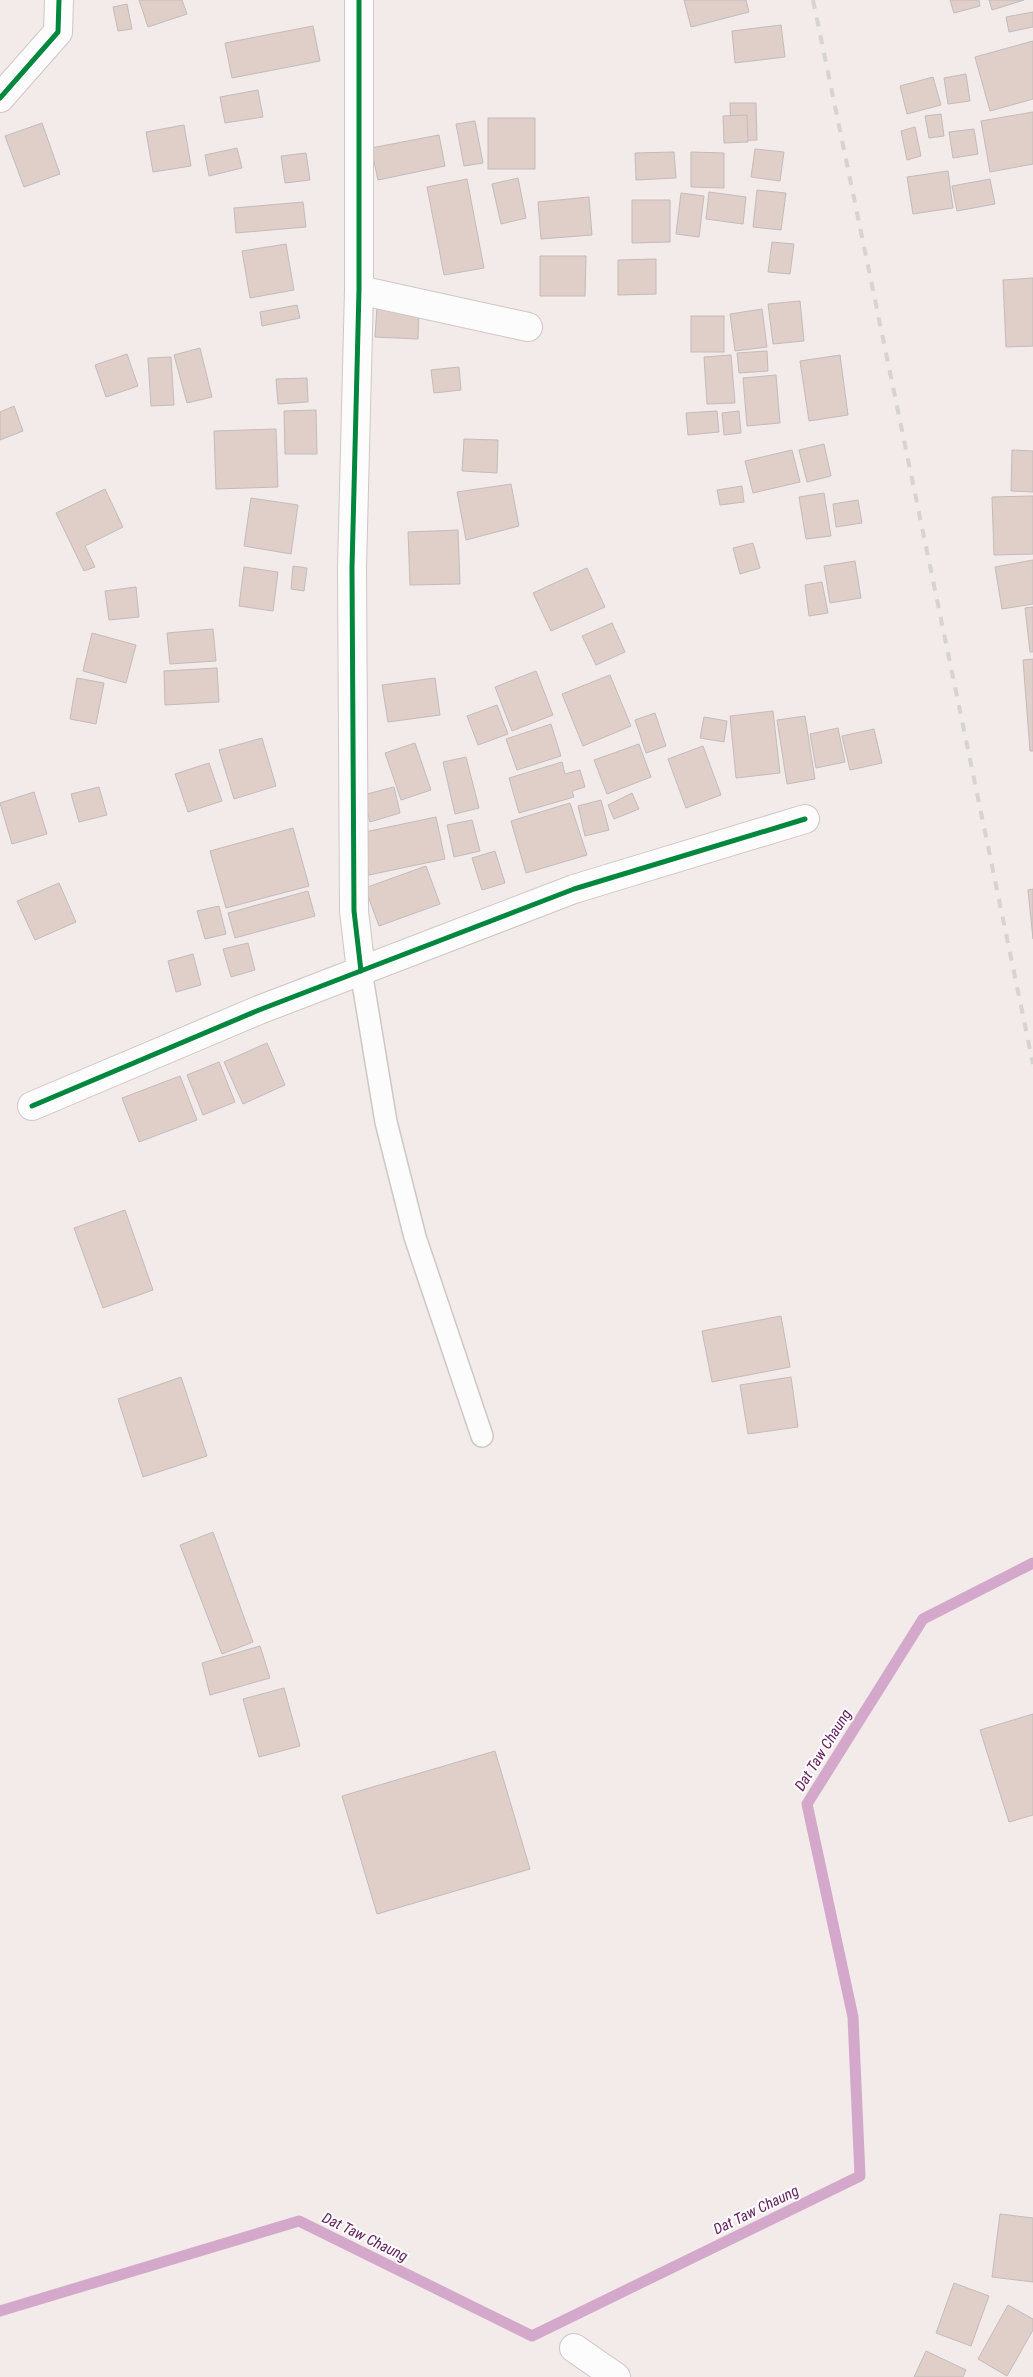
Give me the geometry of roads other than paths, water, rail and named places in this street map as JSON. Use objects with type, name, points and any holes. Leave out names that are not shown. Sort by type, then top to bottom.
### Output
[{"type":"street","points":[[0,98],[58,32],[59,0]]},
{"type":"street","points":[[359,0],[359,290],[352,578],[354,911],[361,971]]},
{"type":"street","points":[[359,290],[528,327]]},
{"type":"street","points":[[32,1106],[259,1010],[574,889],[805,819]]},
{"type":"street","points":[[574,2348],[616,2377]]},
{"type":"lane","points":[[361,971],[386,1122],[415,1236],[482,1436]]},
{"type":"waterway","name":"Dat Taw Chaung","points":[[0,2311],[299,2221],[532,2336],[860,2176],[853,2017],[807,1804],[923,1619],[1033,1563]]},
{"type":"railway","points":[[813,0],[1033,1064]]}]
